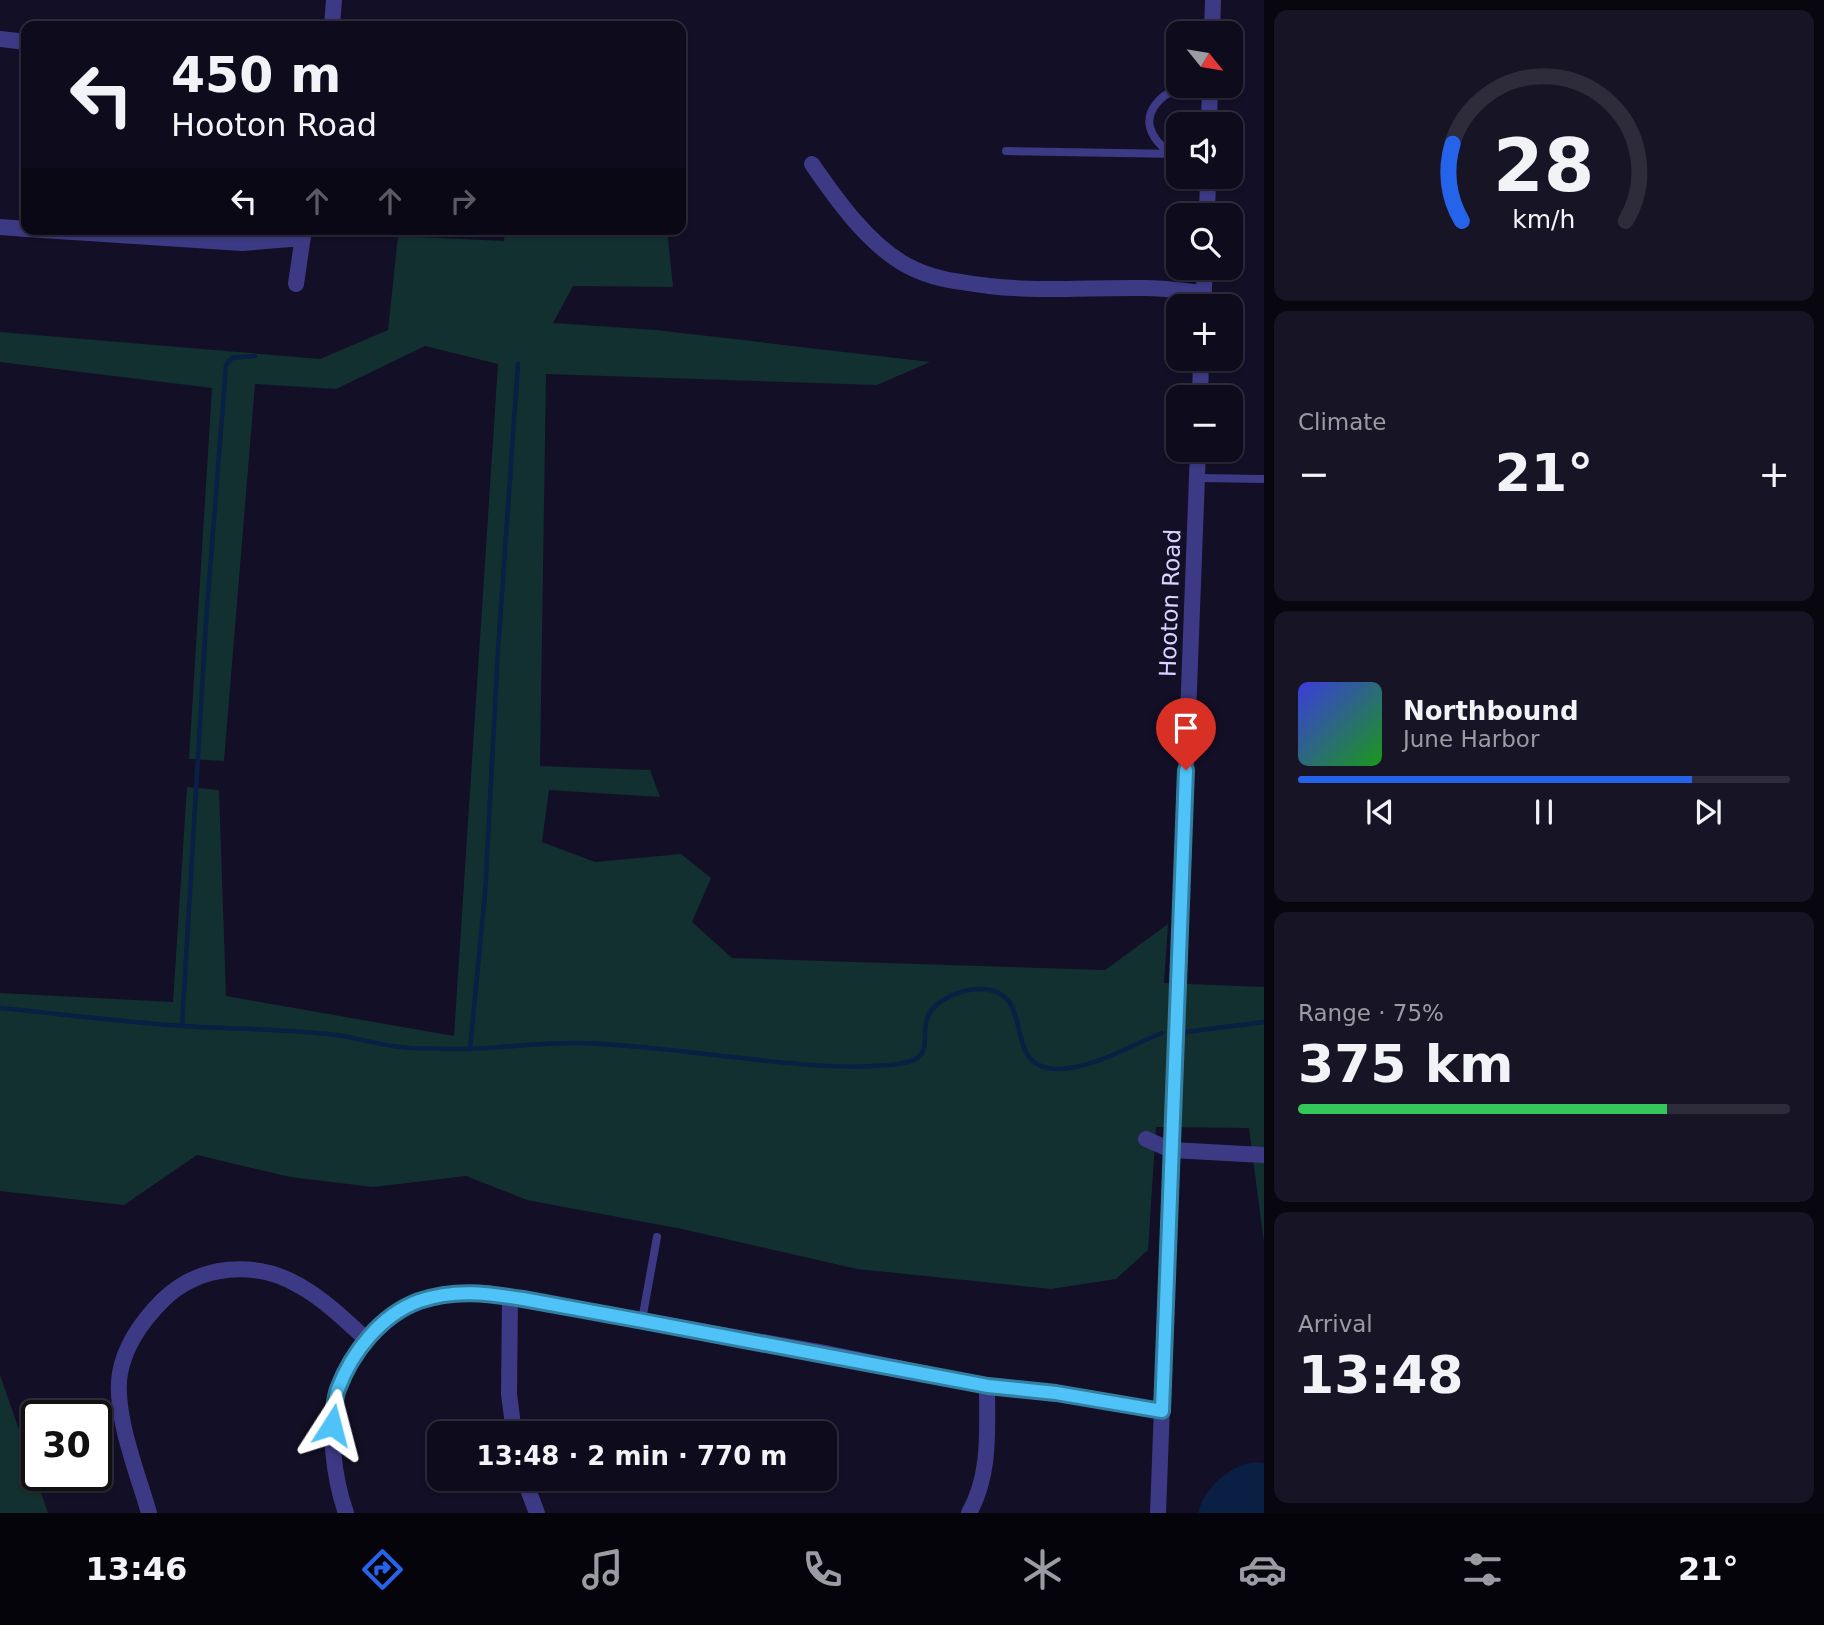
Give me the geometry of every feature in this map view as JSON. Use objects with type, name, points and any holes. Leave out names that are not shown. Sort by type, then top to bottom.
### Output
[{"type":"street","points":[[332,21],[334,0]]},
{"type":"street","points":[[1212,21],[1213,0]]},
{"type":"street","points":[[0,38],[21,41]]},
{"type":"street","points":[[812,164],[835,198],[867,234],[906,265],[933,277],[1002,288],[1146,288],[1174,294]]},
{"type":"street","points":[[0,227],[21,229]]},
{"type":"street","points":[[119,235],[242,243],[296,235]]},
{"type":"street","points":[[296,284],[303,235]]},
{"type":"street","name":"Hooton Road","points":[[1158,1513],[1198,462]]},
{"type":"street","points":[[1146,1139],[1171,1150],[1264,1155]]},
{"type":"street","points":[[149,1513],[122,1418],[120,1374],[136,1332],[155,1308],[177,1288],[218,1270],[247,1269],[274,1274],[310,1292],[367,1339]]},
{"type":"street","points":[[346,1513],[334,1464],[332,1425],[338,1390],[354,1358],[367,1339],[387,1320],[425,1300],[468,1292],[487,1293],[830,1354],[988,1386],[1056,1393],[1162,1411]]},
{"type":"street","points":[[510,1297],[509,1394],[512,1421]]},
{"type":"street","points":[[969,1513],[986,1467],[988,1386]]},
{"type":"street","points":[[529,1491],[537,1513]]},
{"type":"lane","points":[[1166,97],[1154,106],[1150,127],[1156,140],[1166,148]]},
{"type":"lane","points":[[1006,151],[1166,154]]},
{"type":"lane","points":[[1197,478],[1264,479]]},
{"type":"lane","points":[[642,1321],[657,1237]]},
{"type":"green space","points":[[504,235],[668,235],[673,287],[573,286],[553,323],[656,330],[930,362],[877,385],[546,374],[540,766],[650,770],[660,797],[549,790],[542,842],[595,862],[681,854],[711,878],[692,922],[732,958],[1105,970],[1168,924],[1164,983],[1264,987],[1264,1243],[1249,1128],[1156,1127],[1148,1250],[1116,1279],[1051,1289],[857,1269],[682,1229],[527,1200],[466,1176],[373,1187],[290,1177],[197,1155],[124,1205],[0,1191],[0,993],[173,1002],[187,787],[219,790],[226,996],[454,1036],[498,364],[425,346],[336,389],[255,384],[224,761],[189,759],[212,388],[0,362],[0,332],[320,359],[388,330],[398,236],[504,241]]},
{"type":"green space","points":[[0,1375],[21,1435],[21,1491],[40,1491],[48,1513],[0,1513]]},
{"type":"water","points":[[1254,1462],[1264,1463],[1264,1513],[1198,1513],[1206,1495],[1219,1480],[1235,1468]]},
{"type":"waterway","points":[[182,1026],[206,622],[226,365],[232,358],[255,356]]},
{"type":"waterway","points":[[470,1048],[485,894],[498,650],[518,364]]},
{"type":"waterway","points":[[0,1008],[160,1024],[329,1034],[411,1048],[478,1049],[582,1043],[778,1062],[861,1067],[896,1064],[917,1058],[923,1050],[926,1023],[933,1008],[956,994],[981,989],[999,993],[1010,1003],[1023,1045],[1030,1058],[1041,1066],[1061,1069],[1087,1064],[1162,1033]]},
{"type":"waterway","points":[[1186,1032],[1264,1022]]},
{"type":"route","points":[[332,1425],[338,1390],[354,1358],[374,1331],[416,1302],[468,1292],[561,1305],[988,1386],[1056,1393],[1162,1411],[1186,770]]}]
